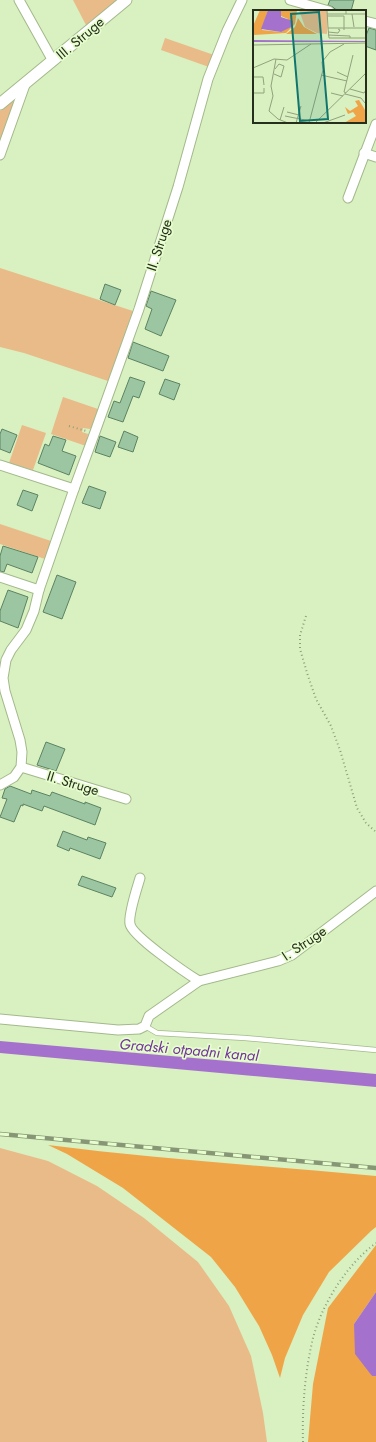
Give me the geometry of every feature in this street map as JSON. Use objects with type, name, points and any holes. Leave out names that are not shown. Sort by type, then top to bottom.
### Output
[{"type":"street","name":"III. Struge","points":[[19,0],[52,61]]},
{"type":"street","name":"III. Struge","points":[[0,104],[126,0]]},
{"type":"street","name":"II. Struge","points":[[126,799],[21,767],[22,752],[20,740],[8,704],[3,678],[6,660],[11,650],[26,630],[74,489],[139,309],[178,188],[208,79],[227,31],[242,0]]},
{"type":"street","points":[[290,0],[325,10]]},
{"type":"street","points":[[366,21],[376,24]]},
{"type":"street","points":[[0,155],[26,82]]},
{"type":"street","points":[[348,198],[376,124]]},
{"type":"street","points":[[364,153],[376,157]]},
{"type":"street","points":[[0,465],[74,489]]},
{"type":"street","points":[[0,577],[39,590]]},
{"type":"street","points":[[0,785],[14,777],[21,767]]},
{"type":"street","points":[[140,878],[131,917],[130,924],[132,929],[154,949],[199,981]]},
{"type":"street","name":"I. Struge","points":[[145,1026],[149,1016],[199,981],[278,961],[292,955],[376,891]]},
{"type":"street","points":[[0,1019],[118,1030],[139,1029],[145,1026]]},
{"type":"lane","points":[[145,1026],[158,1033],[245,1038],[376,1050]]},
{"type":"path","points":[[69,426],[95,434]]},
{"type":"path","points":[[306,616],[300,635],[300,649],[308,676],[316,699],[331,726],[340,750],[357,808],[366,823],[376,832]]},
{"type":"path","points":[[303,1442],[306,1381],[313,1338],[332,1294],[363,1252],[376,1243]]},
{"type":"shaded area","points":[[73,0],[118,0],[86,25]]},
{"type":"shaded area","points":[[165,38],[214,55],[209,67],[161,50]]},
{"type":"shaded area","points":[[13,101],[17,105],[0,152],[0,111]]},
{"type":"shaded area","points":[[0,268],[133,311],[108,381],[24,353],[0,347]]},
{"type":"shaded area","points":[[63,397],[98,409],[91,428],[83,428],[82,432],[88,434],[86,446],[51,434]]},
{"type":"shaded area","points":[[22,425],[46,433],[33,470],[9,463]]},
{"type":"shaded area","points":[[0,524],[51,541],[45,559],[0,544]]},
{"type":"shaded area","points":[[0,1041],[376,1074],[376,1087],[0,1053]]},
{"type":"shaded area","points":[[48,1145],[171,1158],[376,1176],[376,1227],[329,1272],[303,1315],[285,1358],[280,1378],[259,1326],[235,1287],[211,1257],[123,1188],[67,1154]]},
{"type":"shaded area","points":[[0,1148],[48,1161],[97,1186],[144,1218],[198,1262],[229,1306],[251,1356],[263,1413],[267,1442],[0,1442]]},
{"type":"shaded area","points":[[376,1245],[376,1292],[354,1324],[372,1376],[376,1376],[376,1442],[308,1442],[313,1384],[328,1308]]},
{"type":"shaded area","points":[[376,1292],[376,1376],[372,1376],[355,1354],[354,1324]]},
{"type":"building","points":[[330,0],[354,0],[351,10],[338,10],[328,5]]},
{"type":"building","points":[[369,28],[376,30],[376,50],[366,46],[366,36]]},
{"type":"building","points":[[105,284],[121,290],[115,305],[100,299]]},
{"type":"building","points":[[151,291],[176,300],[161,336],[145,329],[152,309],[146,306]]},
{"type":"building","points":[[133,342],[169,356],[163,371],[128,358]]},
{"type":"building","points":[[130,377],[145,382],[139,398],[133,396],[123,422],[108,417],[114,401],[120,403]]},
{"type":"building","points":[[165,379],[180,384],[174,400],[159,394]]},
{"type":"building","points":[[2,429],[17,435],[10,453],[0,449],[0,434]]},
{"type":"building","points":[[124,431],[138,437],[133,452],[118,447]]},
{"type":"building","points":[[53,436],[66,440],[62,451],[76,456],[69,475],[38,463],[45,444],[49,446]]},
{"type":"building","points":[[100,436],[116,442],[110,457],[95,452]]},
{"type":"building","points":[[89,486],[106,492],[100,509],[82,503]]},
{"type":"building","points":[[23,490],[38,495],[32,511],[17,505]]},
{"type":"building","points":[[3,546],[38,557],[32,573],[7,564],[4,572],[0,571],[0,556]]},
{"type":"building","points":[[57,575],[76,582],[62,619],[43,612]]},
{"type":"building","points":[[8,590],[28,597],[18,628],[0,621],[0,611]]},
{"type":"building","points":[[46,742],[65,749],[56,771],[37,765]]},
{"type":"building","points":[[10,786],[31,794],[32,790],[50,796],[52,792],[101,808],[95,825],[44,806],[42,811],[23,804],[23,806],[21,805],[14,822],[0,817],[7,799],[2,798],[5,789]]},
{"type":"building","points":[[63,831],[87,840],[88,837],[106,843],[100,859],[70,848],[69,851],[57,846]]},
{"type":"building","points":[[82,876],[116,888],[112,897],[78,885]]},
{"type":"railway","points":[[0,1134],[376,1168]]},
{"type":"water label","name":"Gradski otpadni kanal","points":[[189,1050]]}]
